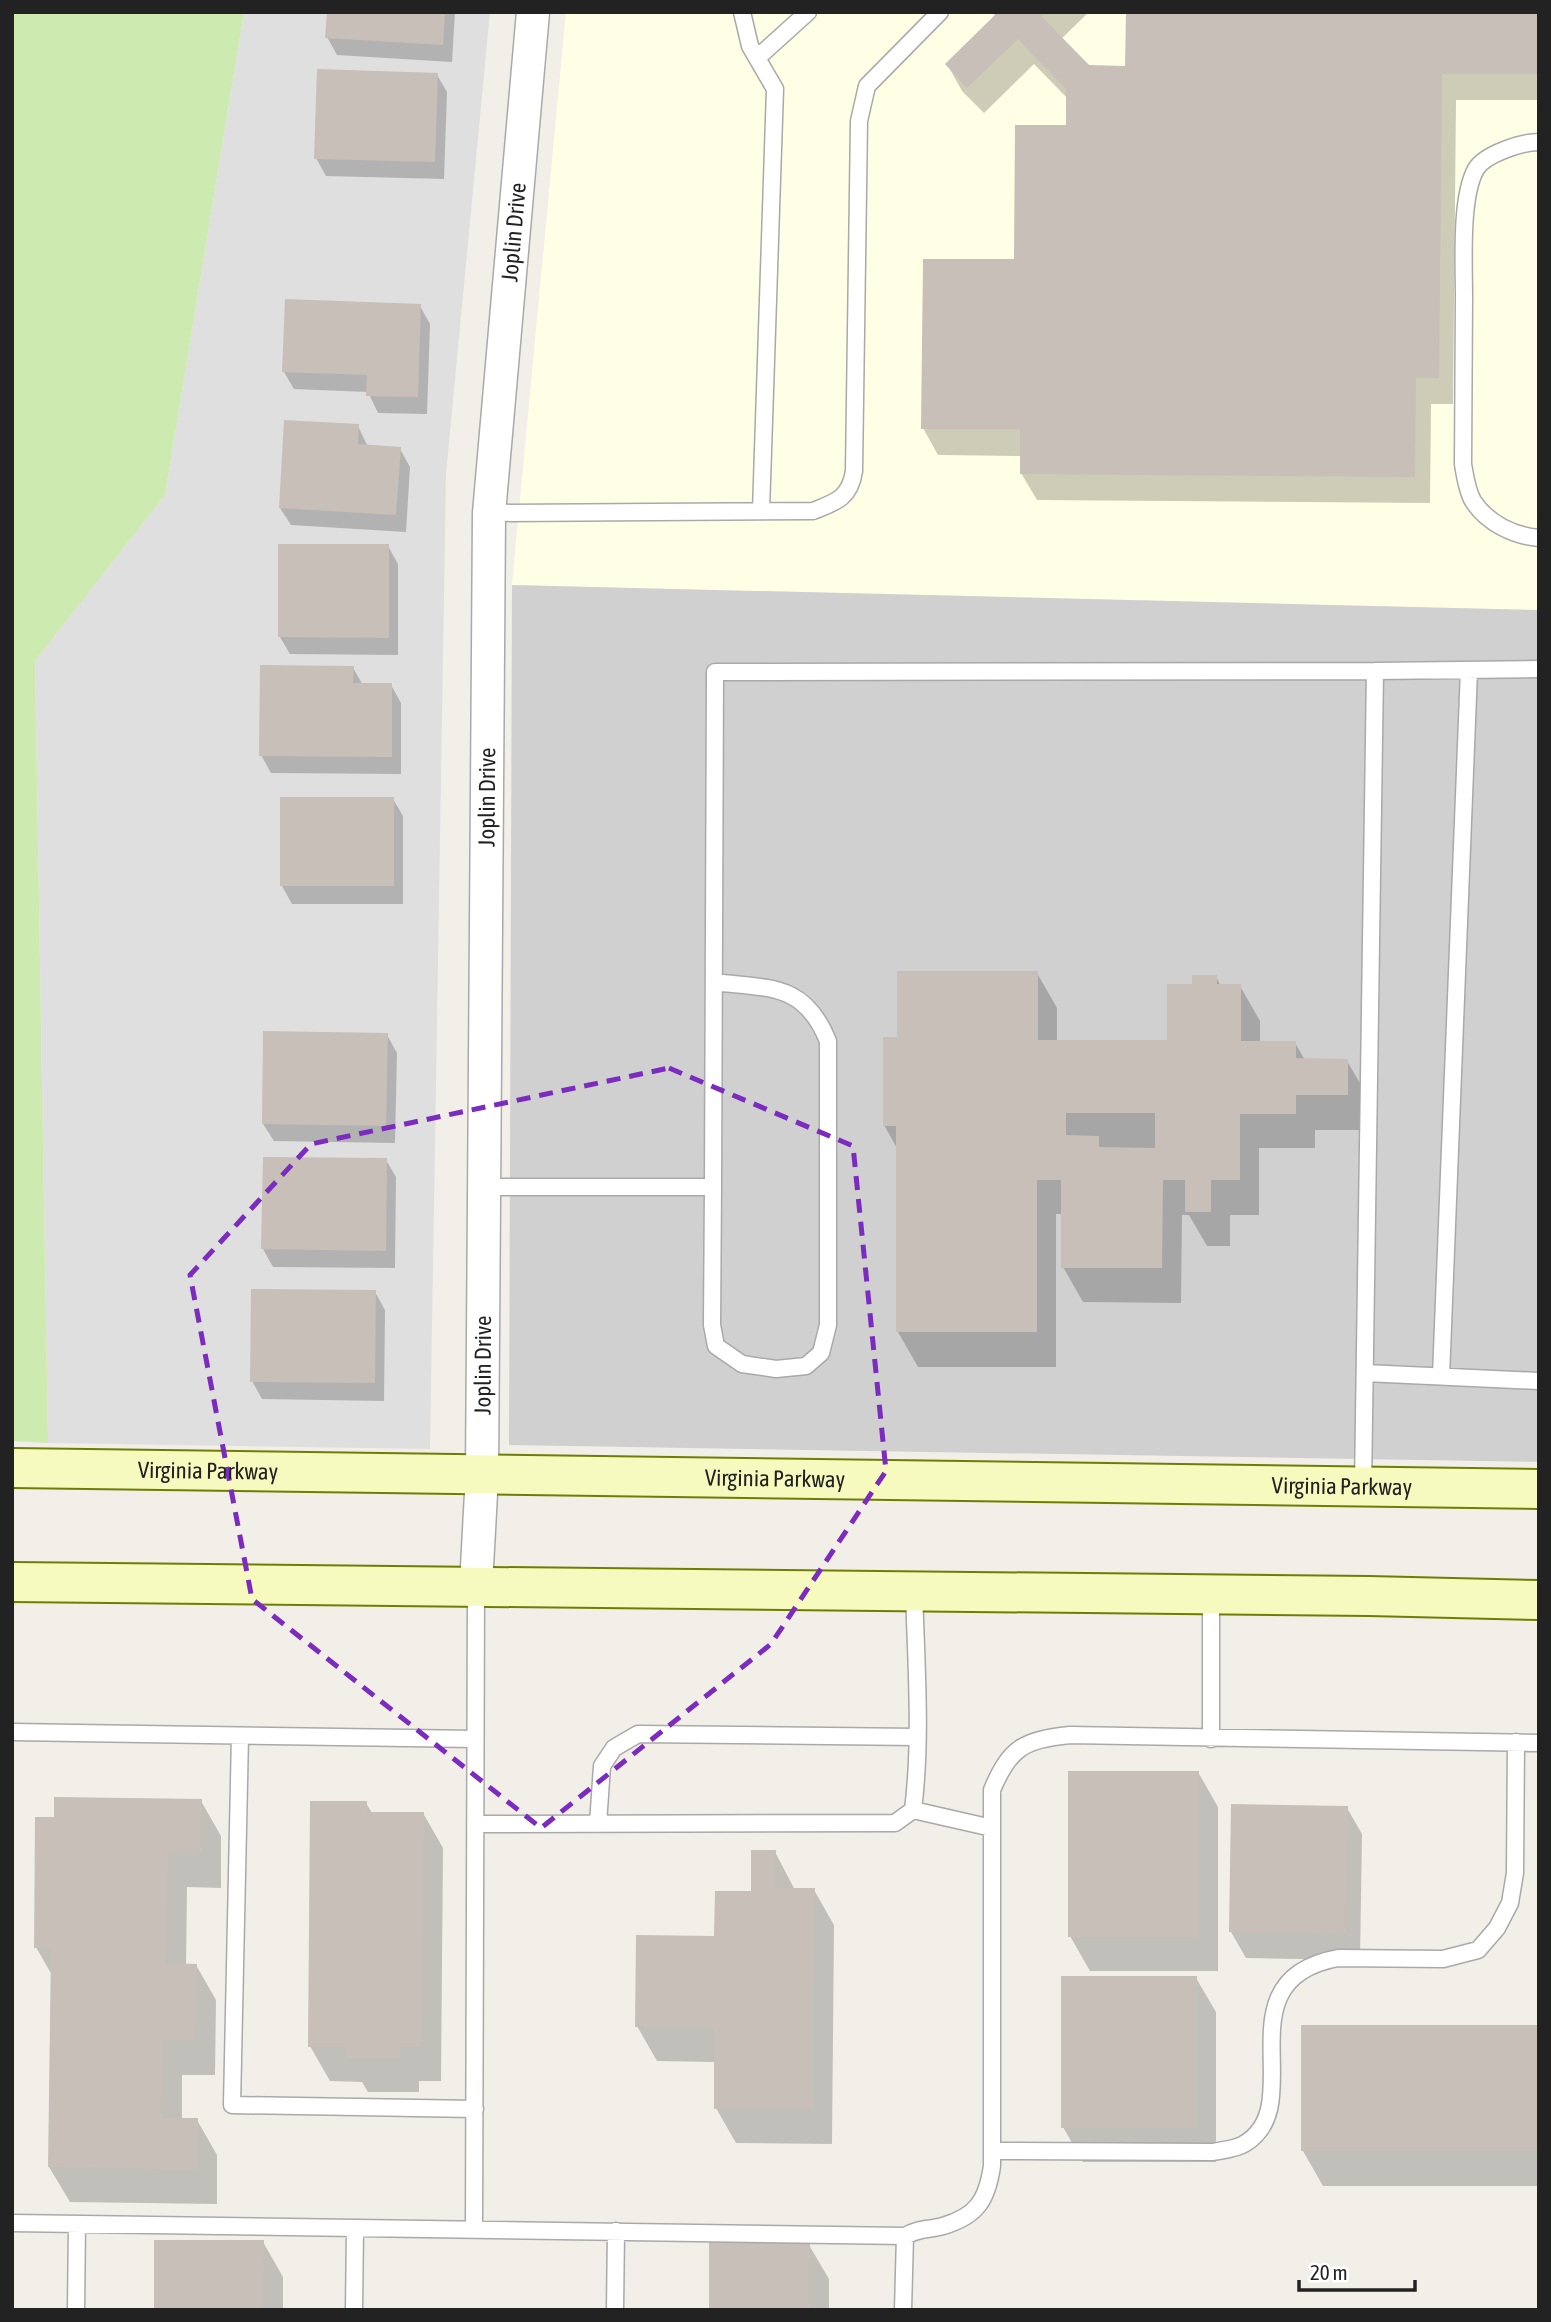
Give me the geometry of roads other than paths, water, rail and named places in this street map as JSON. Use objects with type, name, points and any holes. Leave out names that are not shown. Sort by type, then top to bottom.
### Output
[{"type":"main road","name":"Virginia Parkway","points":[[12,1468],[1539,1489]]},
{"type":"main road","points":[[12,1581],[914,1590],[1539,1600]]},
{"type":"street","name":"Joplin Drive","points":[[476,1585],[482,1475],[489,513],[533,12]]},
{"type":"lane","points":[[742,12],[750,46],[775,89],[761,511]]},
{"type":"lane","points":[[757,58],[808,12]]},
{"type":"lane","points":[[489,513],[813,511],[832,505],[852,486],[859,121],[867,86],[940,12]]},
{"type":"lane","points":[[1539,142],[1528,142],[1503,150],[1477,167],[1471,184],[1465,224],[1463,464],[1474,501],[1486,514],[1518,535],[1539,538]]},
{"type":"lane","points":[[714,982],[782,991],[803,1000],[821,1022],[828,1041],[828,1325],[821,1353],[806,1366],[776,1369],[742,1364],[716,1346],[712,1325],[715,672],[1539,669]]},
{"type":"lane","points":[[1441,1376],[1469,670]]},
{"type":"lane","points":[[1363,1486],[1375,671]]},
{"type":"lane","points":[[484,1187],[713,1187]]},
{"type":"lane","points":[[1365,1373],[1539,1381]]},
{"type":"lane","points":[[474,2230],[476,1585]]},
{"type":"lane","points":[[913,1810],[917,1737],[914,1590]]},
{"type":"lane","points":[[1211,1594],[1211,1739]]},
{"type":"lane","points":[[12,1732],[475,1739]]},
{"type":"lane","points":[[598,1824],[602,1766],[614,1748],[638,1734],[917,1737]]},
{"type":"lane","points":[[240,1735],[232,2105],[475,2109]]},
{"type":"lane","points":[[12,2222],[905,2236],[916,2230],[941,2226],[971,2215],[988,2189],[992,2151],[992,1790],[1009,1756],[1043,1738],[1070,1735],[1539,1743]]},
{"type":"lane","points":[[992,2151],[1213,2152],[1243,2145],[1260,2131],[1270,2110],[1273,2019],[1283,1987],[1297,1973],[1324,1960],[1338,1958],[1443,1958],[1478,1950],[1497,1928],[1510,1903],[1515,1873],[1516,1742]]},
{"type":"lane","points":[[475,1824],[895,1823],[913,1810],[992,1828]]},
{"type":"lane","points":[[76,2310],[77,2224]]},
{"type":"lane","points":[[354,2310],[355,2228]]},
{"type":"lane","points":[[615,2231],[615,2310]]},
{"type":"lane","points":[[903,2310],[905,2236]]}]
